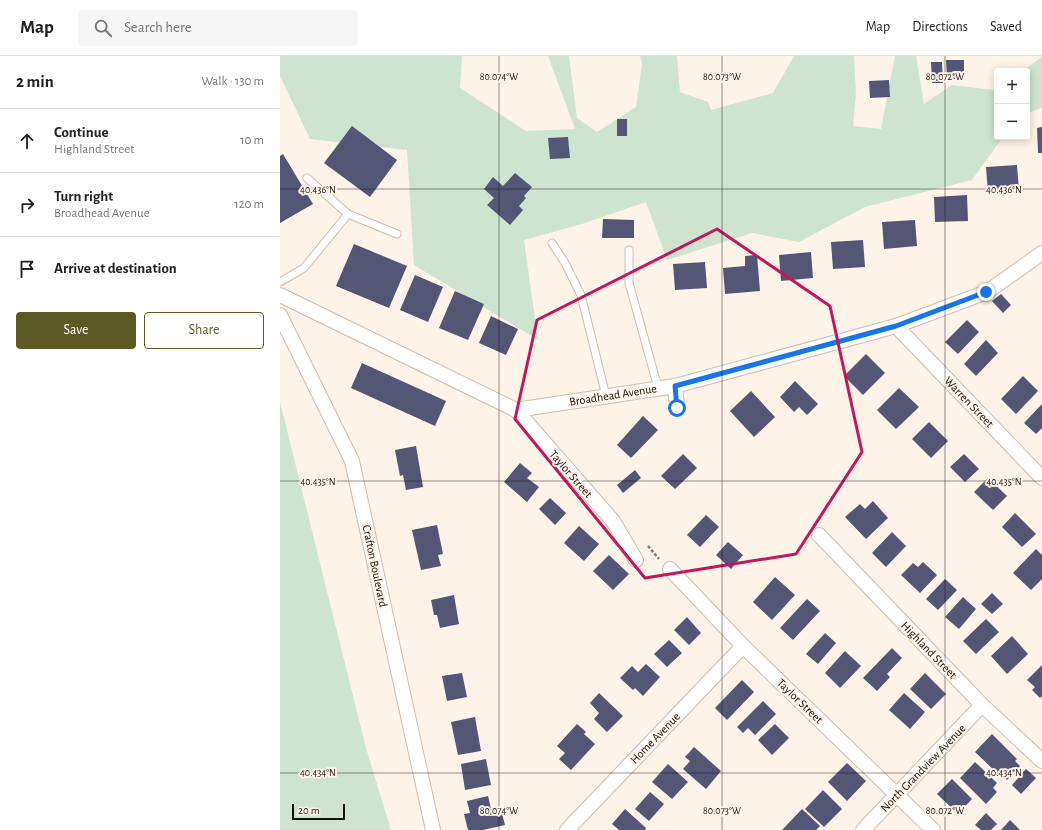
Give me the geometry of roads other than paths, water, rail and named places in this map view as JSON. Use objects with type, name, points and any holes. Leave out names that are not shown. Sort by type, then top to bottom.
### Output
[{"type":"street","name":"Broadhead Avenue","points":[[516,410],[675,386],[896,326],[986,292],[1042,253]]},
{"type":"street","points":[[280,295],[516,410]]},
{"type":"street","name":"Crafton Boulevard","points":[[280,315],[352,461],[432,830]]},
{"type":"street","name":"Warren Street","points":[[896,326],[1042,478]]},
{"type":"street","points":[[675,386],[677,408]]},
{"type":"street","name":"Taylor Street","points":[[516,410],[613,521],[636,560]]},
{"type":"street","name":"Highland Street","points":[[819,535],[982,705],[1042,761]]},
{"type":"street","name":"Taylor Street","points":[[670,570],[743,646],[932,830]]},
{"type":"street","name":"Home Avenue","points":[[567,830],[743,646]]},
{"type":"street","name":"North Grandview Avenue","points":[[863,830],[982,705]]},
{"type":"lane","points":[[307,178],[348,214],[398,234]]},
{"type":"lane","points":[[280,282],[304,268],[348,214]]},
{"type":"lane","points":[[552,243],[565,263],[581,295],[606,396]]},
{"type":"lane","points":[[629,250],[629,283],[659,388]]}]
